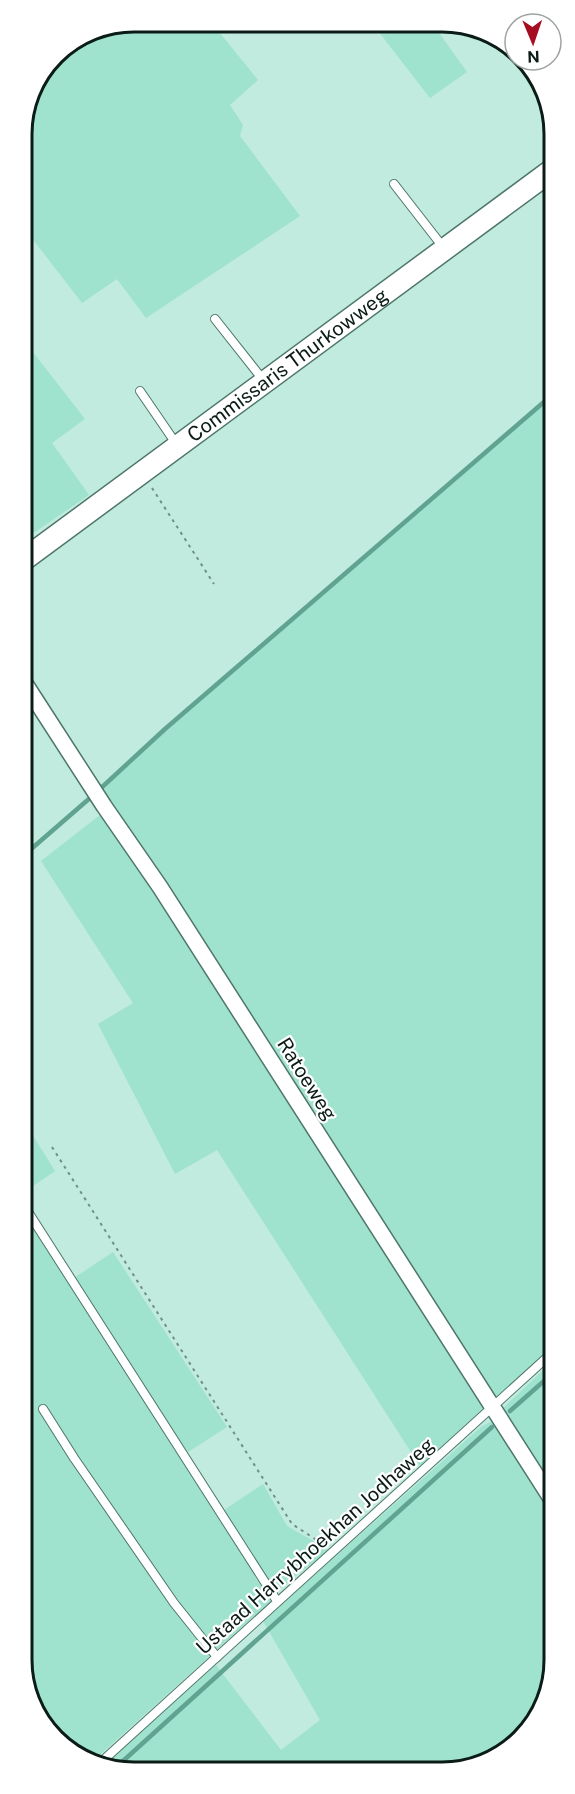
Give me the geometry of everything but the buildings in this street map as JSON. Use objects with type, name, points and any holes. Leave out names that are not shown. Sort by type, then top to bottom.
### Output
[{"type":"main road","name":"Commissaris Thurkowweg","points":[[32,553],[544,176]]},
{"type":"street","name":"Ratoeweg","points":[[32,694],[160,887],[543,1486]]},
{"type":"lane","points":[[394,184],[444,248]]},
{"type":"lane","points":[[215,319],[264,382]]},
{"type":"lane","points":[[140,391],[178,446]]},
{"type":"lane","points":[[32,1220],[277,1601]]},
{"type":"lane","name":"Ustaad Harrybhoekhan Jodhaweg","points":[[105,1758],[277,1601],[340,1548],[543,1361]]},
{"type":"lane","points":[[43,1409],[174,1603],[217,1657]]},
{"type":"path","points":[[142,473],[214,584]]},
{"type":"path","points":[[52,1148],[292,1524],[315,1539],[340,1548]]},
{"type":"green space","points":[[219,32],[258,80],[230,105],[243,125],[240,136],[300,216],[146,318],[117,279],[82,303],[32,238],[32,127],[35,107],[42,89],[66,57],[95,39],[114,33]]},
{"type":"green space","points":[[379,32],[438,32],[467,72],[430,98]]},
{"type":"green space","points":[[32,351],[85,419],[52,443],[89,495],[32,532]]},
{"type":"green space","points":[[544,402],[543,1357],[494,1401],[100,789],[165,729]]},
{"type":"green space","points":[[100,815],[106,816],[484,1403],[482,1412],[420,1466],[217,1150],[175,1174],[98,1024],[133,1003],[41,861]]},
{"type":"green space","points":[[32,1134],[55,1171],[32,1187]]},
{"type":"green space","points":[[32,1225],[271,1601],[99,1756],[77,1745],[61,1733],[45,1711],[33,1680],[32,1660]]},
{"type":"green space","points":[[113,1252],[227,1427],[188,1452],[166,1423],[74,1278]]},
{"type":"green space","points":[[543,1370],[543,1477],[502,1409]]},
{"type":"green space","points":[[494,1420],[543,1494],[543,1667],[536,1699],[518,1728],[509,1737],[480,1755],[461,1761],[134,1762],[110,1760],[216,1665],[281,1750],[320,1720],[263,1621],[482,1426]]},
{"type":"green space","points":[[263,1484],[287,1526],[329,1550],[278,1590],[273,1582],[270,1583],[224,1510]]},
{"type":"waterway","points":[[100,789],[165,729],[544,402]]},
{"type":"waterway","points":[[32,848],[90,798]]},
{"type":"waterway","points":[[510,1411],[543,1382]]},
{"type":"waterway","points":[[123,1761],[492,1427]]}]
